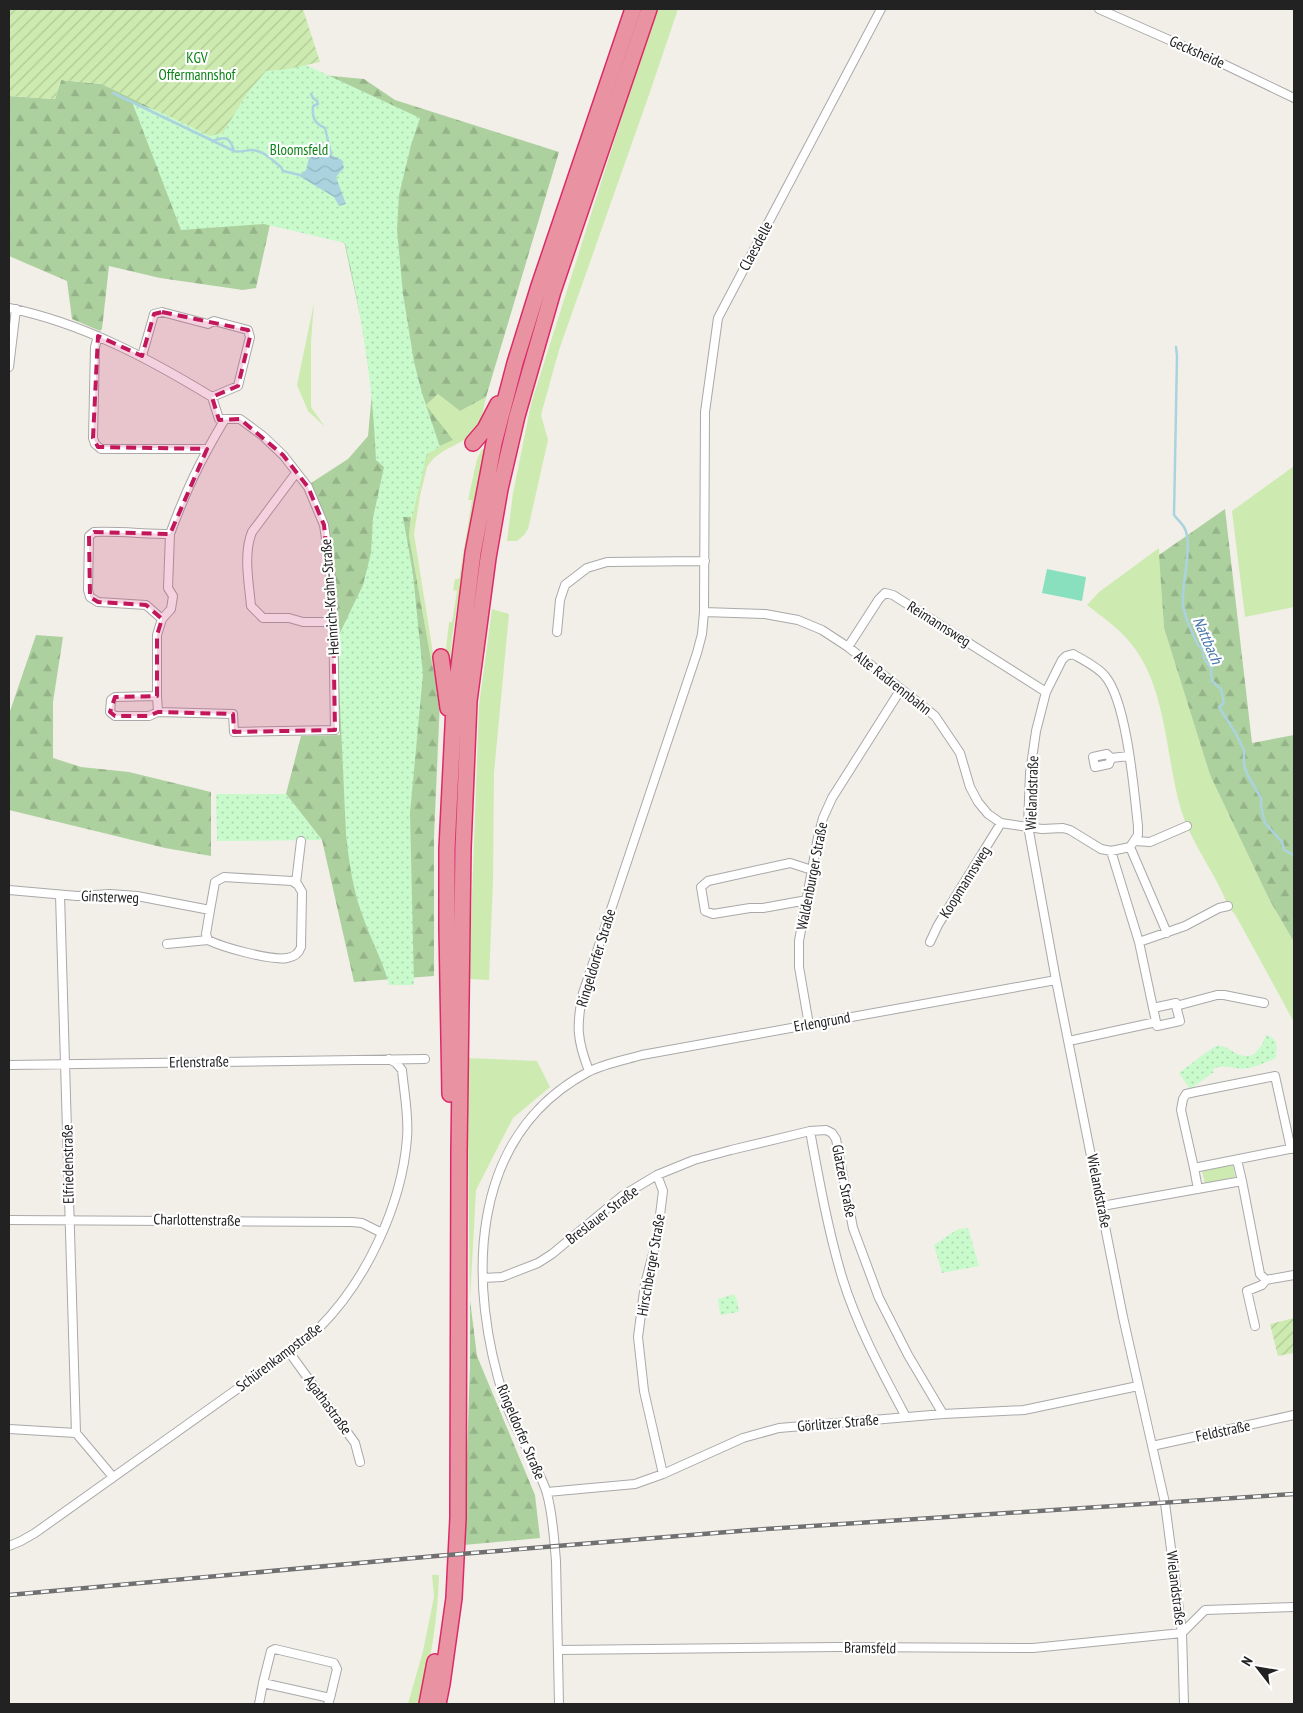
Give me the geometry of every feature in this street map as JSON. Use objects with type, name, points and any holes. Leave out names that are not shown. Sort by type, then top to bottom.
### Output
[{"type":"highway","points":[[427,1704],[444,1598],[449,1518],[450,1153],[446,928],[447,850],[454,706],[473,553],[494,443],[515,364],[545,268],[633,9]]},
{"type":"highway","points":[[438,1704],[454,1598],[458,1518],[462,848],[469,702],[488,558],[500,489],[517,416],[553,291],[649,9]]},
{"type":"highway","points":[[474,443],[485,429],[515,364]]},
{"type":"highway","points":[[441,657],[446,702],[453,727]]},
{"type":"street","name":"Claesdelle","points":[[704,505],[705,412],[718,318],[881,9]]},
{"type":"street","name":"Gecksheide","points":[[1099,9],[1217,61],[1294,98]]},
{"type":"street","points":[[9,367],[12,309],[78,328],[142,356],[212,396],[219,419],[225,419]]},
{"type":"street","points":[[142,356],[154,314],[162,312],[208,324],[214,321],[248,330],[250,336],[238,386],[212,396]]},
{"type":"street","points":[[98,336],[93,438],[98,447],[102,449],[207,448]]},
{"type":"street","points":[[158,712],[156,696],[157,635],[162,619],[172,609],[172,596],[168,588],[170,534],[183,499],[207,448],[225,419]]},
{"type":"street","name":"Heinrich-Krahn-Straße","points":[[156,696],[115,697],[111,700],[110,712],[115,716],[149,716],[158,712],[233,714],[234,732],[335,730],[333,622],[330,567],[324,525],[308,487],[276,449],[263,436],[240,419],[225,419]]},
{"type":"street","points":[[296,473],[252,532],[249,540],[248,575],[251,606],[263,618],[289,618],[303,622],[333,622]]},
{"type":"street","name":"Ringeldorfer Straße","points":[[558,1704],[554,1538],[547,1492],[506,1404],[495,1369],[486,1320],[483,1240],[488,1205],[497,1174],[511,1147],[531,1117],[558,1091],[589,1071],[581,1049],[578,1018],[583,993],[702,634],[705,561],[704,505]]},
{"type":"street","points":[[162,619],[146,605],[98,602],[90,597],[88,590],[89,536],[94,532],[121,531],[133,534],[170,534]]},
{"type":"street","points":[[557,632],[560,600],[565,585],[587,568],[606,562],[705,561]]},
{"type":"street","name":"Reimannsweg","points":[[848,647],[880,599],[885,594],[893,595],[1046,692]]},
{"type":"street","name":"Alte Radrennbahn","points":[[704,612],[765,614],[798,620],[822,630],[848,647],[935,716],[960,753],[970,787],[978,802],[988,814],[1001,823]]},
{"type":"street","name":"Wielandstraße","points":[[1129,756],[1114,690],[1105,675],[1073,654],[1066,656],[1062,660],[1046,692],[1036,731],[1030,773],[1028,826],[1056,980],[1123,1318],[1165,1503],[1182,1634],[1184,1704]]},
{"type":"street","name":"Waldenburger Straße","points":[[809,1024],[799,967],[799,941],[823,818],[832,798],[901,689]]},
{"type":"street","points":[[1111,758],[1129,756],[1138,826],[1138,834],[1133,844],[1167,933]]},
{"type":"street","points":[[1001,823],[1042,829],[1062,828],[1070,830],[1101,849],[1111,851],[1133,844],[1150,842],[1187,826]]},
{"type":"street","name":"Koopmannsweg","points":[[930,942],[942,918],[1001,823]]},
{"type":"street","points":[[296,883],[301,840]]},
{"type":"street","points":[[1111,851],[1138,942],[1157,1026],[1180,1021],[1176,1003],[1153,1008]]},
{"type":"street","points":[[807,900],[713,914],[706,911],[701,887],[708,880],[790,864],[812,870]]},
{"type":"street","points":[[167,944],[208,940],[252,954],[283,958],[294,956],[301,947],[302,892],[296,883],[292,881],[221,878],[215,882],[206,934],[208,940]]},
{"type":"street","name":"Ginsterweg","points":[[9,890],[60,895],[137,896],[210,910]]},
{"type":"street","name":"Elfriedenstraße","points":[[60,895],[76,1432]]},
{"type":"street","points":[[1138,942],[1185,926],[1219,908],[1228,906]]},
{"type":"street","name":"Erlengrund","points":[[589,1071],[642,1055],[1056,980]]},
{"type":"street","points":[[1176,1006],[1224,994],[1264,1003]]},
{"type":"street","points":[[1069,1040],[1156,1022]]},
{"type":"street","name":"Schürenkampstraße","points":[[9,1546],[35,1533],[289,1352],[318,1329],[339,1305],[369,1258],[382,1233],[396,1197],[405,1154],[407,1136],[402,1070],[389,1059]]},
{"type":"street","name":"Erlenstraße","points":[[9,1065],[425,1060]]},
{"type":"street","points":[[1194,1168],[1292,1148],[1275,1076],[1186,1094],[1181,1105],[1198,1189]]},
{"type":"street","name":"Glatzer Straße","points":[[906,1417],[863,1332],[842,1278],[826,1214],[810,1131],[826,1130],[832,1133],[836,1139],[853,1228],[879,1298],[908,1355],[944,1414]]},
{"type":"street","name":"Breslauer Straße","points":[[483,1278],[502,1277],[520,1271],[552,1254],[622,1196],[657,1176],[694,1160],[810,1131]]},
{"type":"street","points":[[1237,1160],[1260,1274],[1266,1280]]},
{"type":"street","name":"Hirschberger Straße","points":[[657,1176],[663,1191],[657,1239],[645,1284],[638,1337],[644,1391],[663,1474]]},
{"type":"street","points":[[1102,1206],[1242,1181]]},
{"type":"street","name":"Charlottenstraße","points":[[9,1220],[352,1222],[362,1223],[382,1233]]},
{"type":"street","points":[[1255,1326],[1247,1291],[1262,1285],[1266,1280],[1294,1275]]},
{"type":"street","name":"Agathastraße","points":[[289,1352],[355,1443],[360,1462]]},
{"type":"street","name":"Görlitzer Straße","points":[[547,1492],[635,1484],[663,1474],[743,1438],[779,1428],[944,1414],[1024,1410],[1138,1386]]},
{"type":"street","name":"Feldstraße","points":[[1152,1446],[1294,1415]]},
{"type":"street","points":[[9,1429],[76,1432],[113,1478]]},
{"type":"street","points":[[1182,1634],[1205,1610],[1294,1607]]},
{"type":"street","name":"Bramsfeld","points":[[558,1650],[833,1647],[1033,1648],[1182,1634]]},
{"type":"street","points":[[259,1704],[263,1683],[271,1651],[275,1649],[334,1664],[337,1669],[329,1701],[263,1683]]},
{"type":"highlighted area","points":[[162,312],[248,330],[250,337],[238,386],[212,397],[219,420],[240,419],[283,455],[308,487],[324,525],[333,611],[335,730],[234,732],[233,714],[158,712],[149,716],[115,716],[110,712],[115,697],[157,696],[157,635],[162,619],[146,605],[98,602],[90,597],[89,536],[94,532],[170,534],[207,449],[98,447],[93,438],[98,336],[142,356],[154,314]]},
{"type":"green space","name":"KGV Offermannshof","points":[[9,9],[303,9],[320,62],[288,69],[266,71],[246,95],[223,133],[210,136],[102,84],[61,80],[55,99],[9,96]]},
{"type":"green space","points":[[656,9],[678,9],[559,350],[541,415],[548,440],[528,529],[517,541],[507,541],[513,493],[531,404]]},
{"type":"green space","name":"Bloomsfeld","points":[[267,60],[306,65],[420,118],[411,145],[399,195],[397,230],[403,294],[414,362],[440,447],[427,454],[412,517],[403,517],[413,574],[423,674],[410,813],[414,985],[389,985],[384,967],[366,926],[354,887],[346,834],[337,639],[363,585],[371,553],[373,518],[384,467],[376,460],[366,351],[345,243],[264,224],[181,230],[132,102],[214,130]]},
{"type":"green space","points":[[300,73],[364,79],[395,100],[559,152],[486,397],[460,411],[438,394],[426,405],[453,440],[429,451],[414,503],[409,536],[440,700],[434,837],[434,976],[354,982],[322,840],[286,794],[301,736],[340,735],[333,551],[327,522],[311,483],[348,459],[368,436],[372,392],[362,324],[335,199]]},
{"type":"green space","points":[[61,80],[102,84],[210,136],[275,202],[256,288],[243,290],[160,278],[109,266],[102,329],[100,331],[72,319],[67,281],[9,256],[9,96],[55,99]]},
{"type":"green space","points":[[314,303],[311,342],[311,407],[325,427],[308,411],[297,385]]},
{"type":"green space","points":[[438,394],[460,411],[486,397],[480,427],[468,438],[439,454],[427,467],[414,534],[433,653],[437,653],[445,710],[440,711],[440,700],[409,536],[422,473],[429,451],[426,405]]},
{"type":"green space","points":[[482,449],[486,450],[465,558],[452,638],[450,669],[445,658],[449,622],[452,622],[457,591],[453,590],[455,579],[459,579],[472,500],[468,500],[477,459]]},
{"type":"green space","points":[[1294,466],[1294,607],[1245,617],[1232,511]]},
{"type":"green space","points":[[1225,509],[1252,743],[1294,735],[1294,942],[1269,899],[1210,775],[1164,628],[1159,555]]},
{"type":"green space","points":[[1159,548],[1164,628],[1210,775],[1269,899],[1294,942],[1294,1022],[1236,916],[1228,906],[1182,813],[1176,792],[1164,723],[1151,678],[1141,658],[1128,640],[1087,605],[1099,592]]},
{"type":"green space","points":[[1047,569],[1086,577],[1082,601],[1042,593]]},
{"type":"green space","points":[[492,609],[509,614],[494,773],[493,882],[489,980],[469,979],[479,705]]},
{"type":"green space","points":[[36,635],[63,637],[53,702],[53,758],[81,767],[129,772],[211,792],[211,856],[165,848],[9,810],[9,714]]},
{"type":"green space","points":[[216,794],[286,794],[322,840],[217,841]]},
{"type":"green space","points":[[1266,1035],[1275,1041],[1276,1058],[1258,1066],[1243,1069],[1216,1068],[1212,1070],[1214,1072],[1190,1089],[1179,1073],[1217,1046],[1225,1047],[1241,1055],[1253,1055],[1262,1045]]},
{"type":"green space","points":[[467,1058],[537,1061],[550,1087],[513,1118],[476,1190],[470,1300]]},
{"type":"green space","points":[[1233,1165],[1235,1177],[1205,1184],[1202,1171]]},
{"type":"green space","points":[[968,1228],[979,1266],[942,1273],[934,1245],[958,1229]]},
{"type":"green space","points":[[734,1294],[739,1312],[720,1315],[718,1299]]},
{"type":"green space","points":[[470,1300],[477,1356],[535,1495],[540,1538],[464,1545],[470,1366]]},
{"type":"green space","points":[[1294,1318],[1294,1353],[1278,1356],[1270,1324]]},
{"type":"green space","points":[[432,1575],[439,1575],[435,1624],[427,1672],[421,1704],[408,1704],[423,1651],[434,1597]]},
{"type":"water","points":[[318,142],[323,145],[327,153],[342,160],[344,168],[336,177],[346,204],[339,206],[334,197],[299,176],[306,170],[312,146]]},
{"type":"waterway","points":[[113,93],[234,151],[255,150],[274,161],[283,171],[300,175]]},
{"type":"waterway","points":[[311,94],[318,104],[313,106],[313,117],[318,124],[325,128],[331,154]]},
{"type":"waterway","points":[[213,141],[221,138],[227,139],[234,151]]},
{"type":"waterway","name":"Nattbach","points":[[1176,347],[1174,515],[1184,527],[1188,543],[1183,596],[1184,610],[1191,631],[1198,645],[1202,648],[1205,660],[1211,668],[1212,681],[1221,689],[1224,703],[1219,707],[1244,750],[1244,765],[1261,798],[1265,823],[1282,842],[1284,850],[1294,855]]},
{"type":"railway","points":[[9,1595],[436,1556],[752,1530],[1294,1494]]}]
